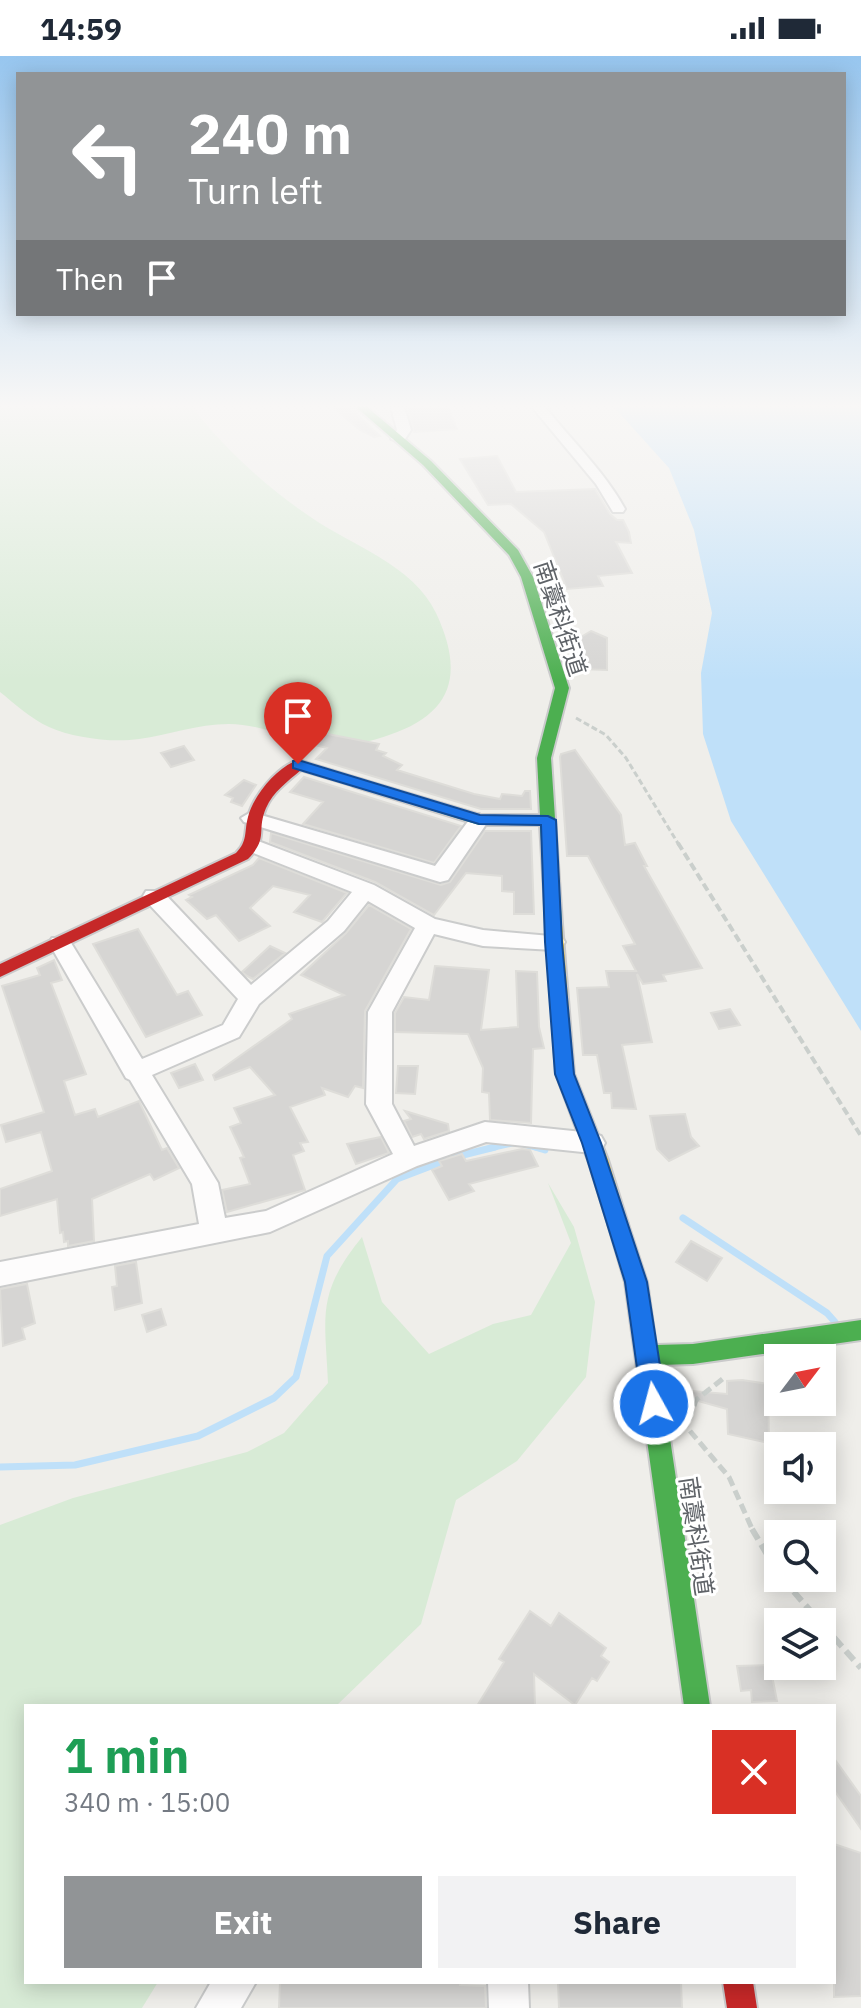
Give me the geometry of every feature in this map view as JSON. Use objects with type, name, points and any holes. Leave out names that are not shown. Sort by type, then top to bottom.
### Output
[{"type":"main road","name":"南藁科街道","points":[[462,498],[514,553],[527,577],[562,688],[544,758],[565,1074],[592,1143],[636,1282],[697,1704]]},
{"type":"main road","points":[[0,971],[242,856],[253,845],[251,818],[256,804],[298,764],[479,820],[548,820]]},
{"type":"main road","points":[[648,1355],[693,1354],[861,1330]]},
{"type":"main road","points":[[738,1984],[742,2008]]},
{"type":"street","points":[[613,498],[618,509]]},
{"type":"street","points":[[251,818],[440,875],[479,820]]},
{"type":"street","points":[[253,845],[366,890],[428,925],[483,938],[554,942]]},
{"type":"street","points":[[135,1072],[231,1031],[250,998],[336,926],[366,890]]},
{"type":"street","points":[[154,896],[250,998]]},
{"type":"street","points":[[408,1159],[379,1104],[380,1012],[428,925]]},
{"type":"street","points":[[60,943],[135,1072],[205,1183],[214,1230]]},
{"type":"street","points":[[0,1274],[270,1221],[408,1159],[485,1132],[592,1143]]},
{"type":"street","points":[[216,2008],[234,1984]]},
{"type":"street","points":[[508,1984],[509,2008]]},
{"type":"path","points":[[576,718],[606,735],[626,758],[861,1136]]},
{"type":"path","points":[[688,1439],[689,1411],[696,1398],[729,1375]]},
{"type":"path","points":[[689,1430],[722,1467],[764,1557]]},
{"type":"path","points":[[794,1592],[808,1608]]},
{"type":"path","points":[[836,1640],[861,1668]]},
{"type":"green space","points":[[0,498],[285,498],[328,528],[381,558],[413,582],[436,613],[450,654],[451,672],[447,688],[440,703],[428,715],[389,735],[345,745],[316,743],[254,727],[229,724],[129,740],[81,737],[36,720],[0,692]]},
{"type":"green space","points":[[548,1183],[574,1227],[595,1302],[586,1377],[517,1461],[456,1500],[421,1624],[338,1704],[24,1704],[24,1984],[157,1984],[142,2008],[0,2008],[0,1525],[73,1498],[247,1452],[284,1433],[328,1383],[325,1322],[330,1290],[347,1257],[362,1237],[382,1302],[429,1354],[493,1324],[531,1315],[571,1243]]},
{"type":"water","points":[[681,498],[861,498],[861,1031],[731,821],[703,734],[701,673],[712,613],[694,530]]},
{"type":"building","points":[[484,498],[600,498],[610,514],[617,520],[623,520],[629,532],[631,543],[616,542],[632,573],[598,576],[603,586],[567,589],[544,532],[511,504],[488,505]]},
{"type":"building","points":[[591,631],[607,638],[607,670],[580,669],[581,637]]},
{"type":"building","points":[[302,729],[379,744],[376,750],[402,765],[397,770],[474,794],[500,799],[502,794],[522,796],[525,791],[530,791],[531,809],[481,809],[316,759],[327,748],[299,741]]},
{"type":"building","points":[[184,746],[194,760],[171,767],[161,753]]},
{"type":"building","points":[[575,750],[621,815],[625,845],[635,843],[647,866],[644,866],[702,968],[663,975],[666,981],[643,984],[637,974],[652,1042],[622,1045],[636,1109],[612,1108],[611,1093],[604,1093],[597,1055],[583,1055],[577,988],[609,987],[606,971],[636,971],[623,946],[635,944],[588,856],[567,856],[560,757]]},
{"type":"building","points":[[304,777],[461,826],[434,863],[303,824],[323,802],[290,792]]},
{"type":"building","points":[[244,780],[256,785],[242,806],[231,802],[233,798],[225,795]]},
{"type":"building","points":[[485,831],[531,831],[534,914],[514,914],[514,892],[502,891],[502,876],[466,873],[434,915],[375,882],[270,842],[271,833],[441,885],[450,882]]},
{"type":"building","points":[[259,858],[347,893],[322,922],[294,912],[310,895],[273,886],[250,908],[270,926],[239,941],[216,915],[207,919],[186,900],[192,897],[189,895],[253,865]]},
{"type":"building","points":[[369,905],[411,929],[365,1011],[363,1088],[355,1086],[348,1097],[322,1088],[325,1095],[290,1107],[308,1142],[300,1143],[304,1151],[293,1155],[305,1190],[227,1212],[222,1190],[250,1184],[240,1158],[244,1157],[230,1127],[241,1123],[234,1108],[275,1095],[250,1067],[215,1080],[213,1075],[292,1019],[289,1014],[344,995],[301,975],[346,933]]},
{"type":"building","points":[[138,929],[177,995],[188,991],[202,1015],[146,1037],[93,944]]},
{"type":"building","points":[[270,946],[285,953],[253,979],[242,972]]},
{"type":"building","points":[[54,960],[62,980],[51,983],[86,1074],[64,1081],[75,1115],[95,1109],[98,1117],[139,1101],[162,1150],[167,1148],[179,1168],[154,1180],[150,1174],[92,1199],[94,1241],[68,1246],[68,1241],[64,1242],[63,1232],[60,1233],[57,1199],[0,1216],[0,1189],[52,1171],[41,1132],[6,1142],[1,1125],[44,1112],[2,986],[40,975],[37,968]]},
{"type":"building","points":[[435,966],[489,970],[481,1030],[518,1027],[516,971],[537,972],[539,1027],[544,1048],[533,1049],[531,1123],[490,1120],[489,1093],[482,1092],[483,1068],[468,1034],[395,1032],[395,1013],[404,997],[429,1000]]},
{"type":"building","points":[[730,1009],[740,1025],[719,1029],[711,1013]]},
{"type":"building","points":[[195,1064],[203,1080],[179,1088],[171,1073]]},
{"type":"building","points":[[398,1066],[418,1066],[415,1094],[396,1093]]},
{"type":"building","points":[[405,1111],[448,1124],[449,1131],[424,1139],[421,1134],[412,1137],[404,1121],[411,1119]]},
{"type":"building","points":[[685,1114],[691,1137],[699,1146],[669,1161],[657,1149],[650,1116]]},
{"type":"building","points":[[381,1137],[389,1153],[356,1164],[347,1144]]},
{"type":"building","points":[[530,1150],[538,1166],[469,1184],[474,1191],[449,1200],[432,1170],[442,1166],[439,1161],[462,1154],[466,1161]]},
{"type":"building","points":[[691,1241],[722,1258],[707,1281],[676,1262]]},
{"type":"building","points":[[136,1262],[142,1303],[115,1310],[112,1287],[117,1286],[115,1266]]},
{"type":"building","points":[[27,1284],[35,1323],[22,1328],[25,1339],[3,1346],[0,1289]]},
{"type":"building","points":[[161,1309],[166,1325],[147,1332],[142,1315]]},
{"type":"building","points":[[727,1381],[764,1383],[764,1416],[769,1416],[769,1432],[764,1432],[764,1442],[728,1434],[727,1409],[691,1399],[692,1391],[727,1394]]},
{"type":"building","points":[[530,1611],[551,1626],[559,1613],[606,1648],[601,1656],[609,1662],[597,1681],[592,1678],[576,1704],[534,1674],[535,1704],[478,1704],[504,1662],[499,1659]]},
{"type":"building","points":[[764,1665],[764,1680],[773,1680],[777,1701],[752,1702],[751,1690],[741,1691],[737,1666]]},
{"type":"building","points":[[836,1761],[861,1796],[861,1829],[836,1793]]},
{"type":"building","points":[[836,1845],[861,1853],[861,1996],[834,1997]]},
{"type":"building","points":[[280,1984],[485,1986],[486,2008],[279,2008]]},
{"type":"building","points":[[558,1984],[681,1984],[682,2008],[559,2008]]},
{"type":"waterway","points":[[487,1149],[514,1143]]},
{"type":"waterway","points":[[525,1145],[538,1148]]},
{"type":"waterway","points":[[487,1149],[495,1147]]},
{"type":"waterway","points":[[538,1148],[543,1149]]},
{"type":"waterway","points":[[538,1148],[545,1150]]},
{"type":"waterway","points":[[455,1157],[487,1149]]},
{"type":"waterway","points":[[0,1467],[75,1465],[198,1436],[274,1398],[296,1377],[327,1256],[397,1179],[444,1161]]},
{"type":"waterway","points":[[683,1218],[827,1313],[835,1322]]},
{"type":"traffic: fast","points":[[461,498],[514,553],[527,577],[562,688],[544,758],[554,924]]},
{"type":"traffic: fast","points":[[358,783],[479,820],[548,820]]},
{"type":"traffic: fast","points":[[618,1224],[636,1282],[697,1704]]},
{"type":"traffic: fast","points":[[648,1355],[693,1354],[861,1330]]},
{"type":"traffic: slow","points":[[554,924],[565,1074],[598,1160],[618,1224]]},
{"type":"traffic: jam","points":[[0,971],[242,856],[253,845],[255,818],[264,798],[298,764],[358,783]]},
{"type":"traffic: jam","points":[[738,1984],[742,2008]]},
{"type":"route","points":[[298,764],[479,820],[548,820],[565,1074],[592,1143],[636,1282],[654,1404]]}]
